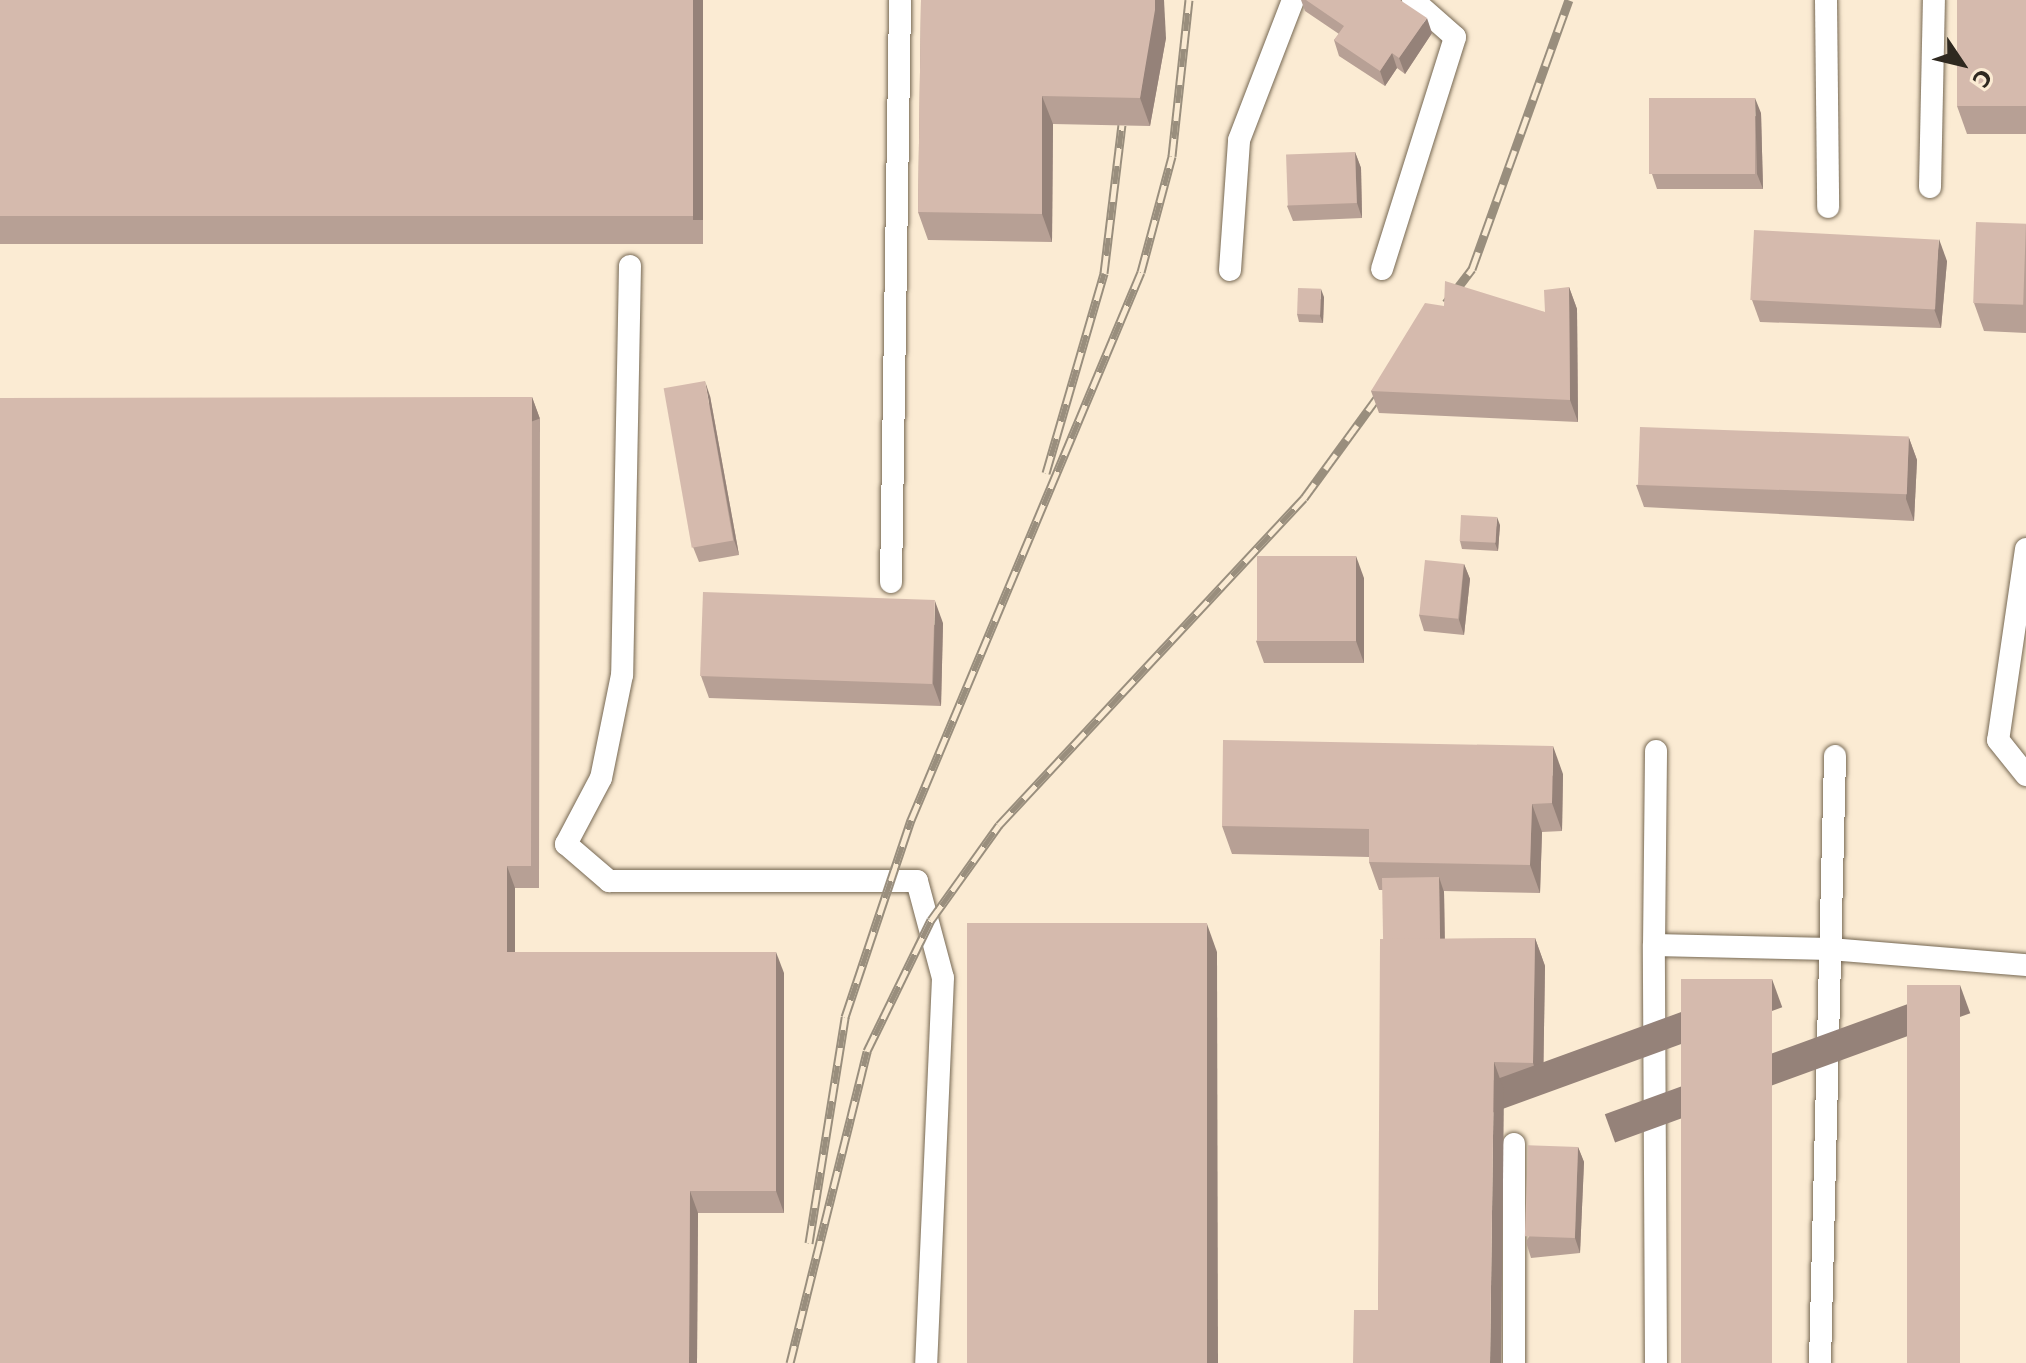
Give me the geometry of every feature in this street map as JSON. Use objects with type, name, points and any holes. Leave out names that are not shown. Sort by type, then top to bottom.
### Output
[{"type":"lane","points":[[891,582],[900,0]]},
{"type":"lane","points":[[1230,270],[1239,140],[1293,0]]},
{"type":"lane","points":[[1382,269],[1455,37],[1413,0]]},
{"type":"lane","points":[[1826,0],[1828,207]]},
{"type":"lane","points":[[1930,187],[1934,0]]},
{"type":"lane","points":[[630,266],[622,675],[601,778],[566,844],[609,881],[917,881],[943,978],[926,1363]]},
{"type":"lane","points":[[2026,549],[1998,740],[2026,775]]},
{"type":"lane","points":[[1656,751],[1656,1363]]},
{"type":"lane","points":[[1820,1363],[1835,756]]},
{"type":"lane","points":[[1654,945],[1830,949],[2026,965]]},
{"type":"lane","points":[[1514,1144],[1514,1363]]},
{"type":"building","points":[[0,0],[693,0],[693,216],[0,216]]},
{"type":"building","points":[[921,0],[1155,0],[1140,98],[1042,96],[1042,214],[918,212]]},
{"type":"building","points":[[1306,0],[1400,0],[1427,18],[1399,58],[1392,53],[1380,71],[1334,40],[1344,26]]},
{"type":"building","points":[[1957,0],[2026,0],[2026,106],[1957,106]]},
{"type":"building","points":[[1649,98],[1755,98],[1755,174],[1649,174]]},
{"type":"building","points":[[1355,152],[1357,203],[1288,205],[1286,154]]},
{"type":"building","points":[[1976,222],[2026,224],[2023,305],[1973,303]]},
{"type":"building","points":[[1754,230],[1939,240],[1935,310],[1750,300]]},
{"type":"building","points":[[1445,281],[1545,312],[1544,290],[1569,287],[1570,400],[1371,391],[1425,303],[1444,306]]},
{"type":"building","points":[[1298,288],[1321,289],[1320,315],[1297,314]]},
{"type":"building","points":[[705,381],[733,541],[692,548],[664,388]]},
{"type":"building","points":[[532,397],[531,866],[507,866],[507,952],[776,952],[776,1191],[690,1191],[689,1363],[0,1363],[0,398]]},
{"type":"building","points":[[1640,427],[1909,436],[1907,494],[1638,485]]},
{"type":"building","points":[[1461,515],[1497,517],[1496,543],[1460,541]]},
{"type":"building","points":[[1257,556],[1356,556],[1356,641],[1257,641]]},
{"type":"building","points":[[1425,560],[1464,564],[1458,619],[1419,615]]},
{"type":"building","points":[[703,592],[935,600],[932,684],[700,676]]},
{"type":"building","points":[[1223,740],[1553,746],[1552,803],[1532,804],[1530,865],[1369,862],[1369,829],[1222,826]]},
{"type":"building","points":[[1439,877],[1440,939],[1383,940],[1382,878]]},
{"type":"building","points":[[967,923],[1207,923],[1207,1363],[967,1363]]},
{"type":"building","points":[[1535,938],[1533,1063],[1494,1062],[1490,1363],[1353,1363],[1354,1310],[1378,1310],[1380,939]]},
{"type":"building","points":[[1681,979],[1772,979],[1772,1363],[1681,1363]]},
{"type":"building","points":[[1907,985],[1960,985],[1960,1363],[1907,1363]]},
{"type":"building","points":[[1528,1145],[1578,1147],[1575,1238],[1525,1236]]},
{"type":"railway","points":[[809,1243],[845,1017],[911,820],[1141,272],[1172,156],[1189,0]]},
{"type":"railway","points":[[1446,303],[1472,269],[1569,0]]},
{"type":"railway","points":[[1046,473],[1104,273],[1122,125]]},
{"type":"railway","points":[[790,1363],[867,1051],[931,920],[999,825],[1304,498],[1387,384]]}]
